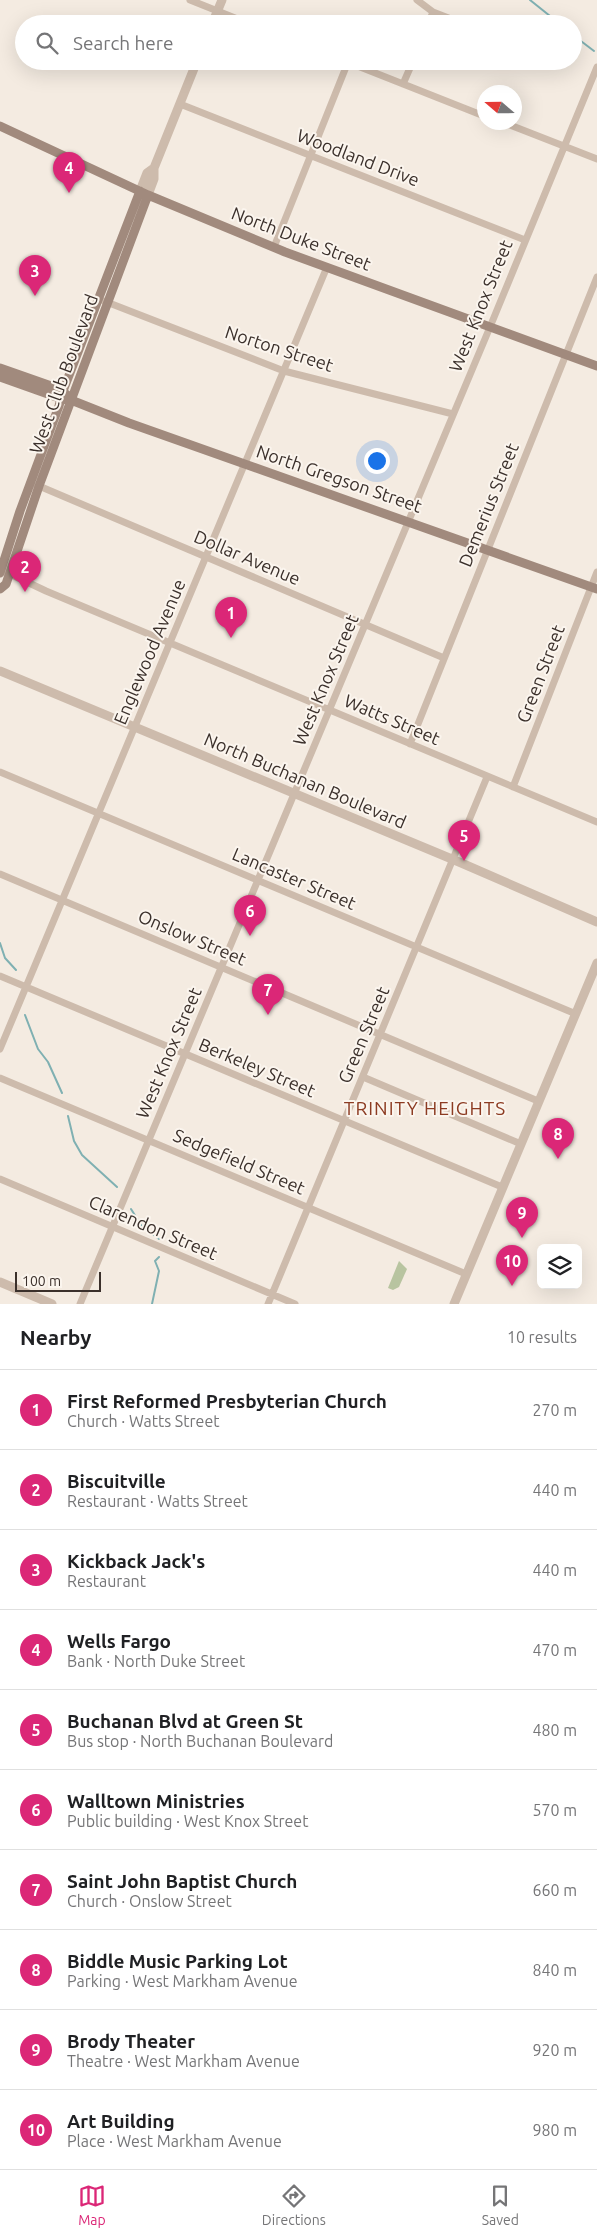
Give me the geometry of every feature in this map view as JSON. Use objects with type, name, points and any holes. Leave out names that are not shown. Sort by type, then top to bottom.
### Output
[{"type":"main road","name":"North Duke Street","points":[[0,126],[144,193],[274,247],[597,366]]},
{"type":"main road","name":"West Club Boulevard","points":[[0,573],[65,397],[144,193]]},
{"type":"main road","name":"North Gregson Street","points":[[0,368],[65,397]]},
{"type":"main road","name":"North Gregson Street","points":[[0,377],[65,397],[246,464],[594,588]]},
{"type":"main road","name":"West Club Boulevard","points":[[0,588],[5,586],[10,574],[39,486],[65,397]]},
{"type":"main road","points":[[8,549],[6,564],[10,574]]},
{"type":"street","points":[[190,0],[228,15]]},
{"type":"street","points":[[216,15],[222,0]]},
{"type":"street","points":[[417,0],[433,12],[441,15]]},
{"type":"street","name":"West Knox Street","points":[[80,1304],[366,625],[597,66]]},
{"type":"street","name":"West Club Boulevard","points":[[144,193],[154,179],[154,168],[193,70]]},
{"type":"street","points":[[274,247],[344,70]]},
{"type":"street","points":[[367,70],[477,113]]},
{"type":"street","points":[[403,84],[409,70]]},
{"type":"street","name":"Woodland Drive","points":[[180,104],[525,240]]},
{"type":"street","points":[[522,130],[597,159]]},
{"type":"street","name":"Englewood Avenue","points":[[0,1049],[328,267]]},
{"type":"street","name":"Demerius Street","points":[[410,744],[597,277]]},
{"type":"street","name":"Norton Street","points":[[103,301],[284,371],[453,414]]},
{"type":"street","name":"Dollar Avenue","points":[[39,486],[444,658]]},
{"type":"street","name":"Green Street","points":[[513,787],[594,588],[597,572]]},
{"type":"street","name":"Watts Street","points":[[10,574],[597,822]]},
{"type":"street","name":"North Buchanan Boulevard","points":[[0,671],[597,922]]},
{"type":"street","name":"Lancaster Street","points":[[0,772],[576,1014]]},
{"type":"street","name":"Green Street","points":[[268,1304],[487,777]]},
{"type":"street","name":"Onslow Street","points":[[0,874],[538,1101]]},
{"type":"street","points":[[454,1304],[597,963]]},
{"type":"street","name":"Berkeley Street","points":[[0,976],[502,1187]]},
{"type":"street","points":[[363,1077],[521,1144]]},
{"type":"street","name":"Sedgefield Street","points":[[0,1078],[466,1274]]},
{"type":"street","name":"Clarendon Street","points":[[0,1179],[295,1304]]},
{"type":"street","points":[[0,1282],[52,1304]]},
{"type":"green space","points":[[399,1261],[407,1269],[399,1287],[393,1290],[388,1288]]},
{"type":"waterway","points":[[530,0],[549,15]]},
{"type":"waterway","points":[[582,42],[594,51]]},
{"type":"waterway","points":[[0,943],[5,958],[16,970]]},
{"type":"waterway","points":[[25,1015],[38,1049],[48,1062],[62,1093]]},
{"type":"waterway","points":[[68,1116],[74,1141],[82,1155],[117,1187]]},
{"type":"waterway","points":[[131,1209],[141,1225],[159,1239]]},
{"type":"waterway","points":[[152,1304],[159,1271],[155,1261],[159,1257]]},
{"type":"place","name":"Wells Fargo","points":[[69,193]]},
{"type":"place","name":"Kickback Jack's","points":[[35,296]]},
{"type":"place","name":"Biscuitville","points":[[25,592]]},
{"type":"place","name":"First Reformed Presbyterian Church","points":[[231,638]]},
{"type":"place","name":"Buchanan Blvd at Green St","points":[[464,861]]},
{"type":"place","name":"Walltown Ministries","points":[[250,936]]},
{"type":"place","name":"Saint John Baptist Church","points":[[268,1015]]},
{"type":"place","name":"Biddle Music Parking Lot","points":[[558,1159]]},
{"type":"place","name":"Brody Theater","points":[[522,1238]]},
{"type":"place","name":"Art Building","points":[[512,1286]]},
{"type":"district","name":"TRINITY HEIGHTS","points":[[425,1108]]}]
